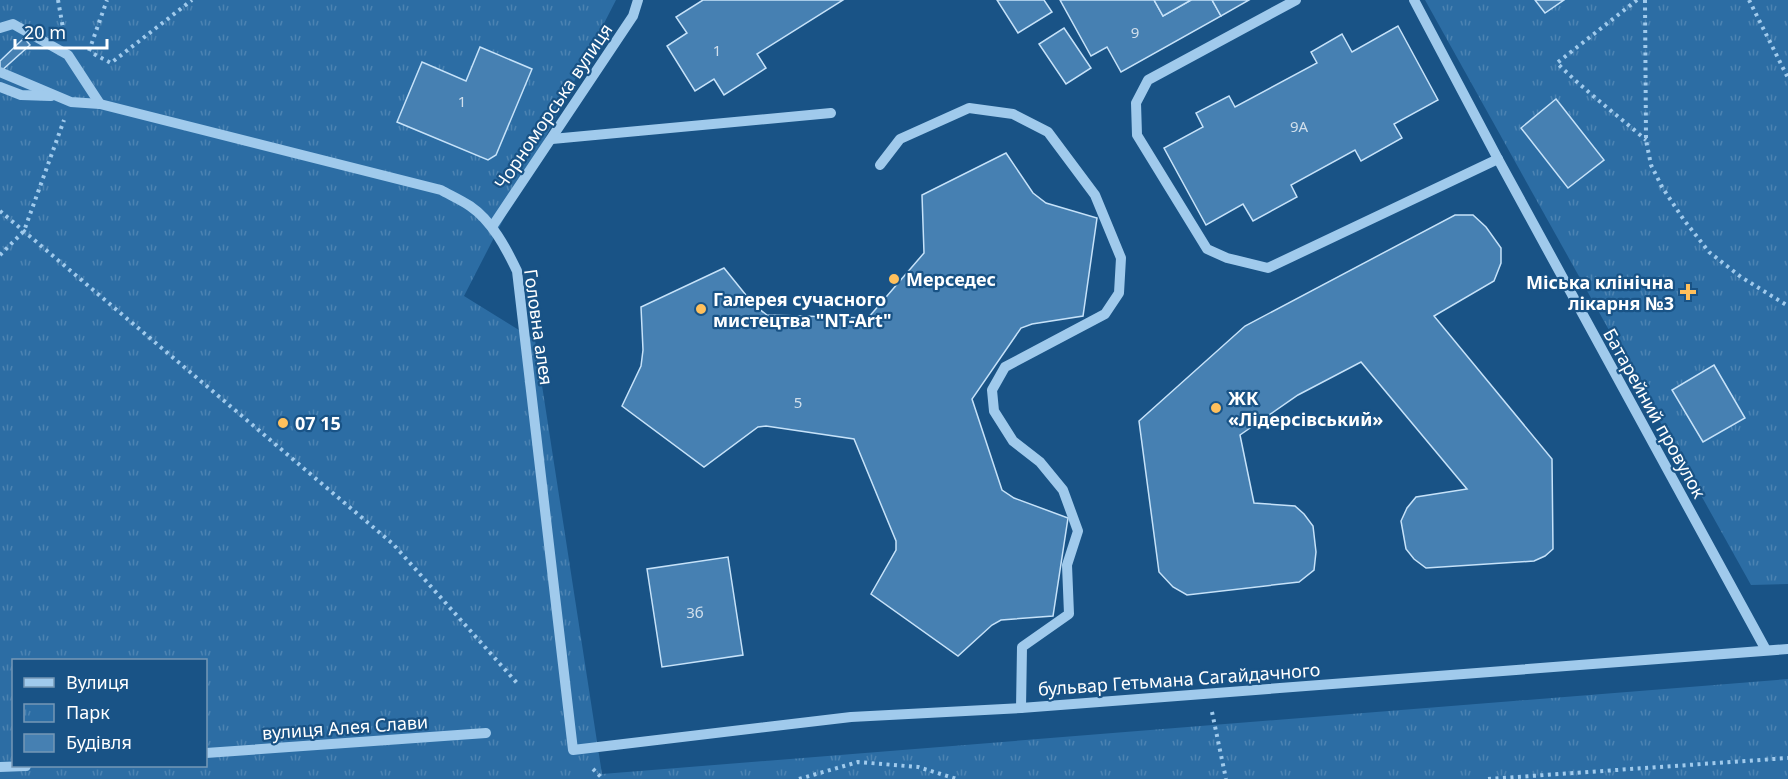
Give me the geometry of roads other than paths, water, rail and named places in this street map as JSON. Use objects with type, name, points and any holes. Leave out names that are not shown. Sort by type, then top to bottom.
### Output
[{"type":"street","name":"Чорноморська вулиця","points":[[492,227],[633,16],[638,0]]},
{"type":"street","points":[[1296,0],[1148,80],[1136,103],[1137,135],[1207,249],[1227,258],[1268,268],[1498,159]]},
{"type":"street","name":"Батарейний провулок","points":[[1414,0],[1498,159],[1766,650]]},
{"type":"street","points":[[0,28],[13,24],[68,55],[100,104]]},
{"type":"street","points":[[0,72],[58,96]]},
{"type":"street","points":[[0,87],[21,95],[58,96]]},
{"type":"street","name":"Головна алея","points":[[58,96],[71,102],[100,104],[441,190],[472,208],[492,227],[517,271],[573,750]]},
{"type":"street","points":[[880,165],[900,139],[969,108],[1013,114],[1048,132],[1095,195],[1121,258],[1119,293],[1105,315],[1005,367],[992,390],[994,411],[1013,441],[1040,462],[1063,490],[1078,531],[1067,565],[1069,615],[1022,647],[1021,708]]},
{"type":"street","points":[[552,139],[831,113]]},
{"type":"street","name":"бульвар Гетьмана Сагайдачного","points":[[573,750],[851,717],[1021,708],[1788,650]]},
{"type":"street","name":"вулиця Алея Слави","points":[[207,753],[486,733]]},
{"type":"place","name":"Мерседес","points":[[894,279]]},
{"type":"place","name":"Міська клінічна лікарня №3","points":[[1688,292]]},
{"type":"place","name":"Галерея сучасного мистецтва \"NT-Art\"","points":[[701,309]]},
{"type":"place","name":"ЖК «Лідерсівський»","points":[[1216,408]]},
{"type":"place","name":"07 15","points":[[283,423]]}]
